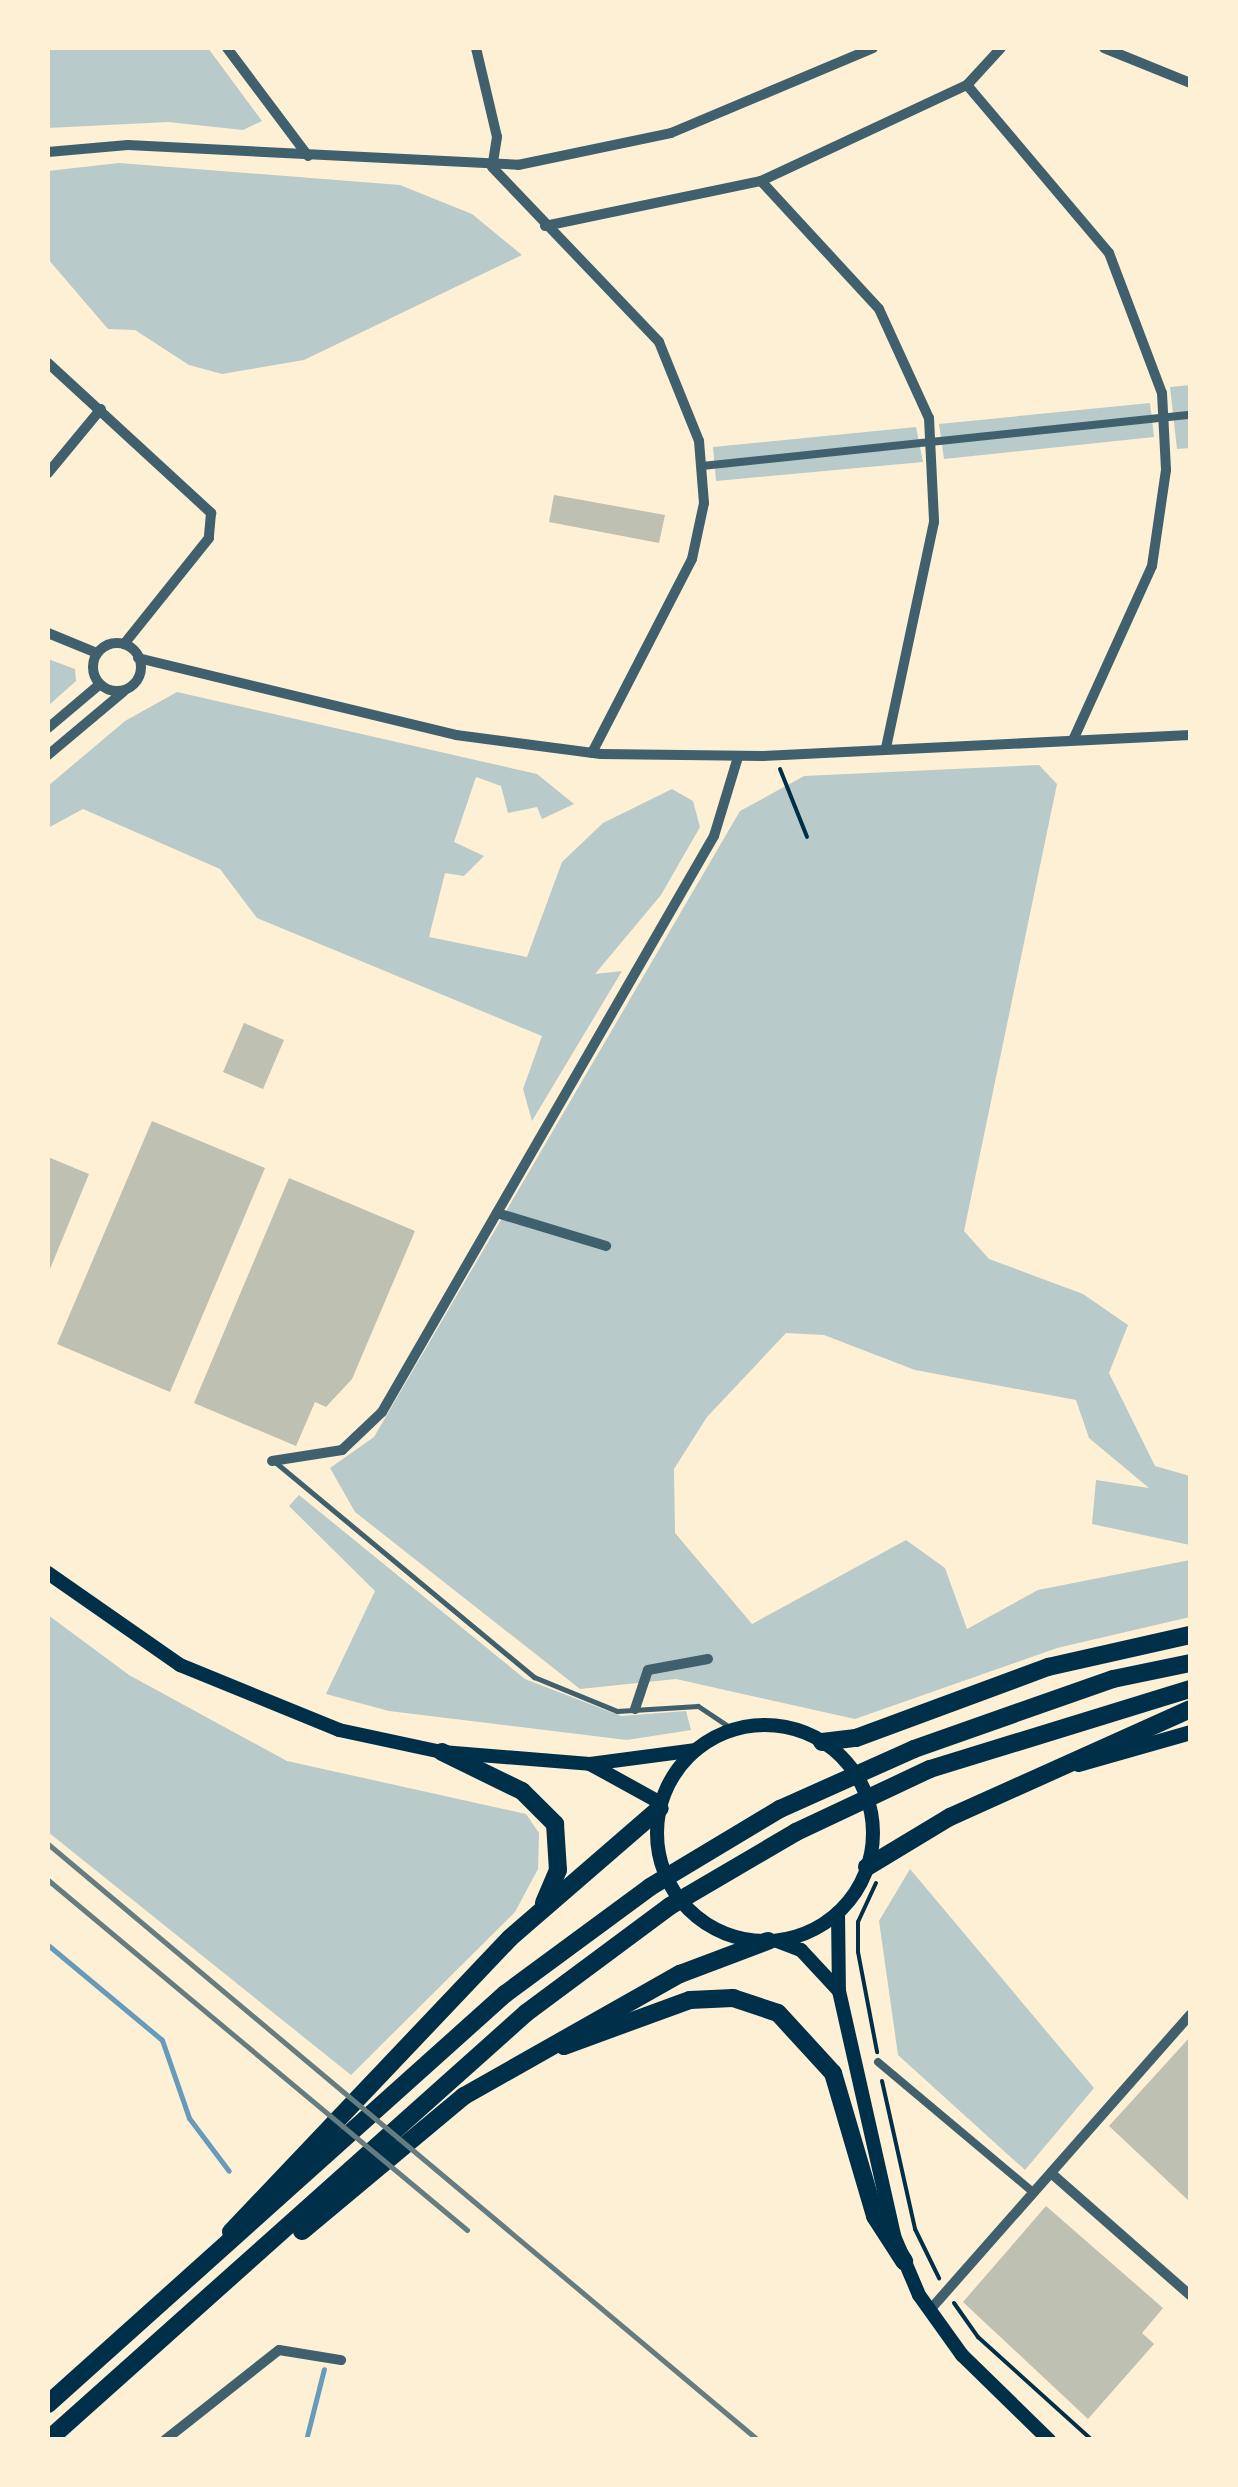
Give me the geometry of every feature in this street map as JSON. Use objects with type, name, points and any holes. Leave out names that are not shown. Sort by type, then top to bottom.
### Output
[{"type":"highway","points":[[822,1742],[856,1738],[1048,1667],[1190,1635]]},
{"type":"highway","points":[[295,2174],[388,2099],[505,1994],[714,1846],[914,1749],[1113,1679],[1190,1663]]},
{"type":"highway","points":[[48,2440],[328,2200],[415,2122],[526,2013],[735,1865],[930,1770],[1190,1689]]},
{"type":"highway","points":[[867,1867],[890,1850],[1054,1768],[1190,1709]]},
{"type":"highway","points":[[442,1752],[522,1791],[555,1824],[558,1870],[538,1914]]},
{"type":"highway","points":[[48,2404],[200,2272],[295,2174],[370,2086],[538,1914],[661,1805]]},
{"type":"highway","points":[[415,2122],[726,1951],[772,1941]]},
{"type":"highway","points":[[534,2055],[690,2000],[733,1998],[778,2013],[833,2073],[874,2216],[904,2260]]},
{"type":"main road","points":[[48,1573],[137,1639],[229,1690],[339,1730],[442,1752],[590,1764],[696,1750],[734,1730],[782,1727],[822,1742],[866,1797],[867,1867],[838,1913],[839,1990],[904,2260],[929,2311],[1049,2440]]},
{"type":"main road","points":[[1054,1768],[1190,1732]]},
{"type":"main road","points":[[696,1750],[661,1805],[661,1862],[679,1898],[721,1932],[800,1950],[839,1990]]},
{"type":"main road","points":[[590,1764],[661,1805]]},
{"type":"main road","points":[[772,1941],[838,1913]]},
{"type":"street","points":[[227,48],[308,156]]},
{"type":"street","points":[[476,48],[495,122],[492,168],[658,342],[689,401],[702,466],[692,559],[592,753]]},
{"type":"street","points":[[48,152],[128,144],[492,168],[671,133],[873,48]]},
{"type":"street","points":[[1104,48],[1190,83]]},
{"type":"street","points":[[545,226],[761,181],[967,85],[996,50]]},
{"type":"street","points":[[967,85],[1109,252],[1149,346],[1166,417],[1152,566],[1074,738]]},
{"type":"street","points":[[761,181],[878,309],[917,382],[933,442],[931,537],[886,747]]},
{"type":"street","points":[[48,363],[208,504],[213,524],[124,644],[97,653],[48,633]]},
{"type":"street","points":[[48,473],[101,409]]},
{"type":"street","points":[[702,466],[1190,415]]},
{"type":"street","points":[[124,644],[138,658],[456,735],[592,753],[738,757],[1190,734]]},
{"type":"street","points":[[97,653],[100,684]]},
{"type":"street","points":[[48,755],[130,686],[138,658]]},
{"type":"street","points":[[48,728],[100,684],[130,686]]},
{"type":"street","points":[[272,1460],[326,1457],[370,1429],[714,836],[738,757]]},
{"type":"street","points":[[497,1213],[606,1246]]},
{"type":"street","points":[[635,1709],[648,1670],[708,1659]]},
{"type":"street","points":[[929,2311],[1190,2015]]},
{"type":"street","points":[[878,2062],[1033,2192]]},
{"type":"street","points":[[1050,2172],[1190,2295]]},
{"type":"street","points":[[170,2438],[279,2350],[320,2351],[342,2360]]},
{"type":"lane","points":[[272,1460],[534,1677],[594,1706],[698,1706],[734,1730]]},
{"type":"path","points":[[777,755],[807,837]]},
{"type":"path","points":[[890,1850],[895,1862],[858,1922],[878,2062],[915,2229],[947,2290],[978,2337],[1092,2440]]},
{"type":"shaded area","points":[[48,48],[208,48],[262,121],[243,130],[168,122],[48,128]]},
{"type":"shaded area","points":[[119,163],[400,185],[472,214],[522,255],[304,360],[222,374],[189,365],[135,330],[108,329],[48,259],[48,171]]},
{"type":"shaded area","points":[[1190,385],[1190,448],[1177,449],[1170,387]]},
{"type":"shaded area","points":[[1150,403],[1154,437],[944,459],[939,424]]},
{"type":"shaded area","points":[[916,427],[923,462],[716,481],[713,447]]},
{"type":"shaded area","points":[[48,659],[75,669],[76,681],[48,706]]},
{"type":"shaded area","points":[[177,692],[537,774],[574,804],[542,819],[537,807],[508,813],[501,786],[476,777],[454,842],[484,856],[464,876],[445,873],[429,937],[527,957],[562,862],[603,823],[672,789],[693,801],[700,827],[661,895],[595,974],[622,971],[532,1121],[523,1089],[542,1036],[257,918],[220,869],[83,809],[48,828],[48,786],[125,721]]},
{"type":"shaded area","points":[[1039,765],[1057,784],[964,1231],[989,1259],[1083,1294],[1128,1325],[1109,1373],[1155,1466],[1190,1476],[1190,1545],[1092,1524],[1096,1480],[1149,1488],[1089,1438],[1076,1400],[915,1370],[824,1335],[786,1333],[707,1417],[674,1469],[675,1533],[752,1624],[906,1540],[945,1568],[967,1629],[1038,1590],[1190,1560],[1190,1617],[1057,1648],[855,1719],[676,1679],[580,1689],[355,1512],[330,1468],[374,1437],[740,811],[804,776]]},
{"type":"shaded area","points":[[299,1495],[525,1679],[621,1716],[686,1711],[691,1730],[627,1740],[389,1711],[326,1694],[375,1591],[289,1506]]},
{"type":"shaded area","points":[[48,1615],[129,1675],[287,1761],[526,1814],[539,1833],[538,1869],[515,1912],[351,2075],[48,1832]]},
{"type":"shaded area","points":[[910,1869],[1094,2088],[1025,2170],[898,2055],[879,1921]]},
{"type":"building","points":[[554,495],[665,515],[659,543],[549,522]]},
{"type":"building","points":[[244,1023],[284,1040],[263,1089],[223,1072]]},
{"type":"building","points":[[152,1121],[265,1168],[170,1392],[57,1344]]},
{"type":"building","points":[[48,1157],[89,1174],[48,1274]]},
{"type":"building","points":[[289,1178],[415,1231],[352,1379],[326,1407],[315,1402],[296,1446],[194,1403]]},
{"type":"building","points":[[1190,2037],[1190,2202],[1109,2126]]},
{"type":"building","points":[[1046,2206],[1163,2308],[1142,2333],[1154,2344],[1088,2419],[963,2302]]},
{"type":"waterway","points":[[48,1945],[162,2040],[189,2118],[229,2171]]},
{"type":"waterway","points":[[306,2440],[324,2369]]},
{"type":"railway","points":[[48,1844],[758,2440]]},
{"type":"railway","points":[[48,1880],[467,2230]]}]
